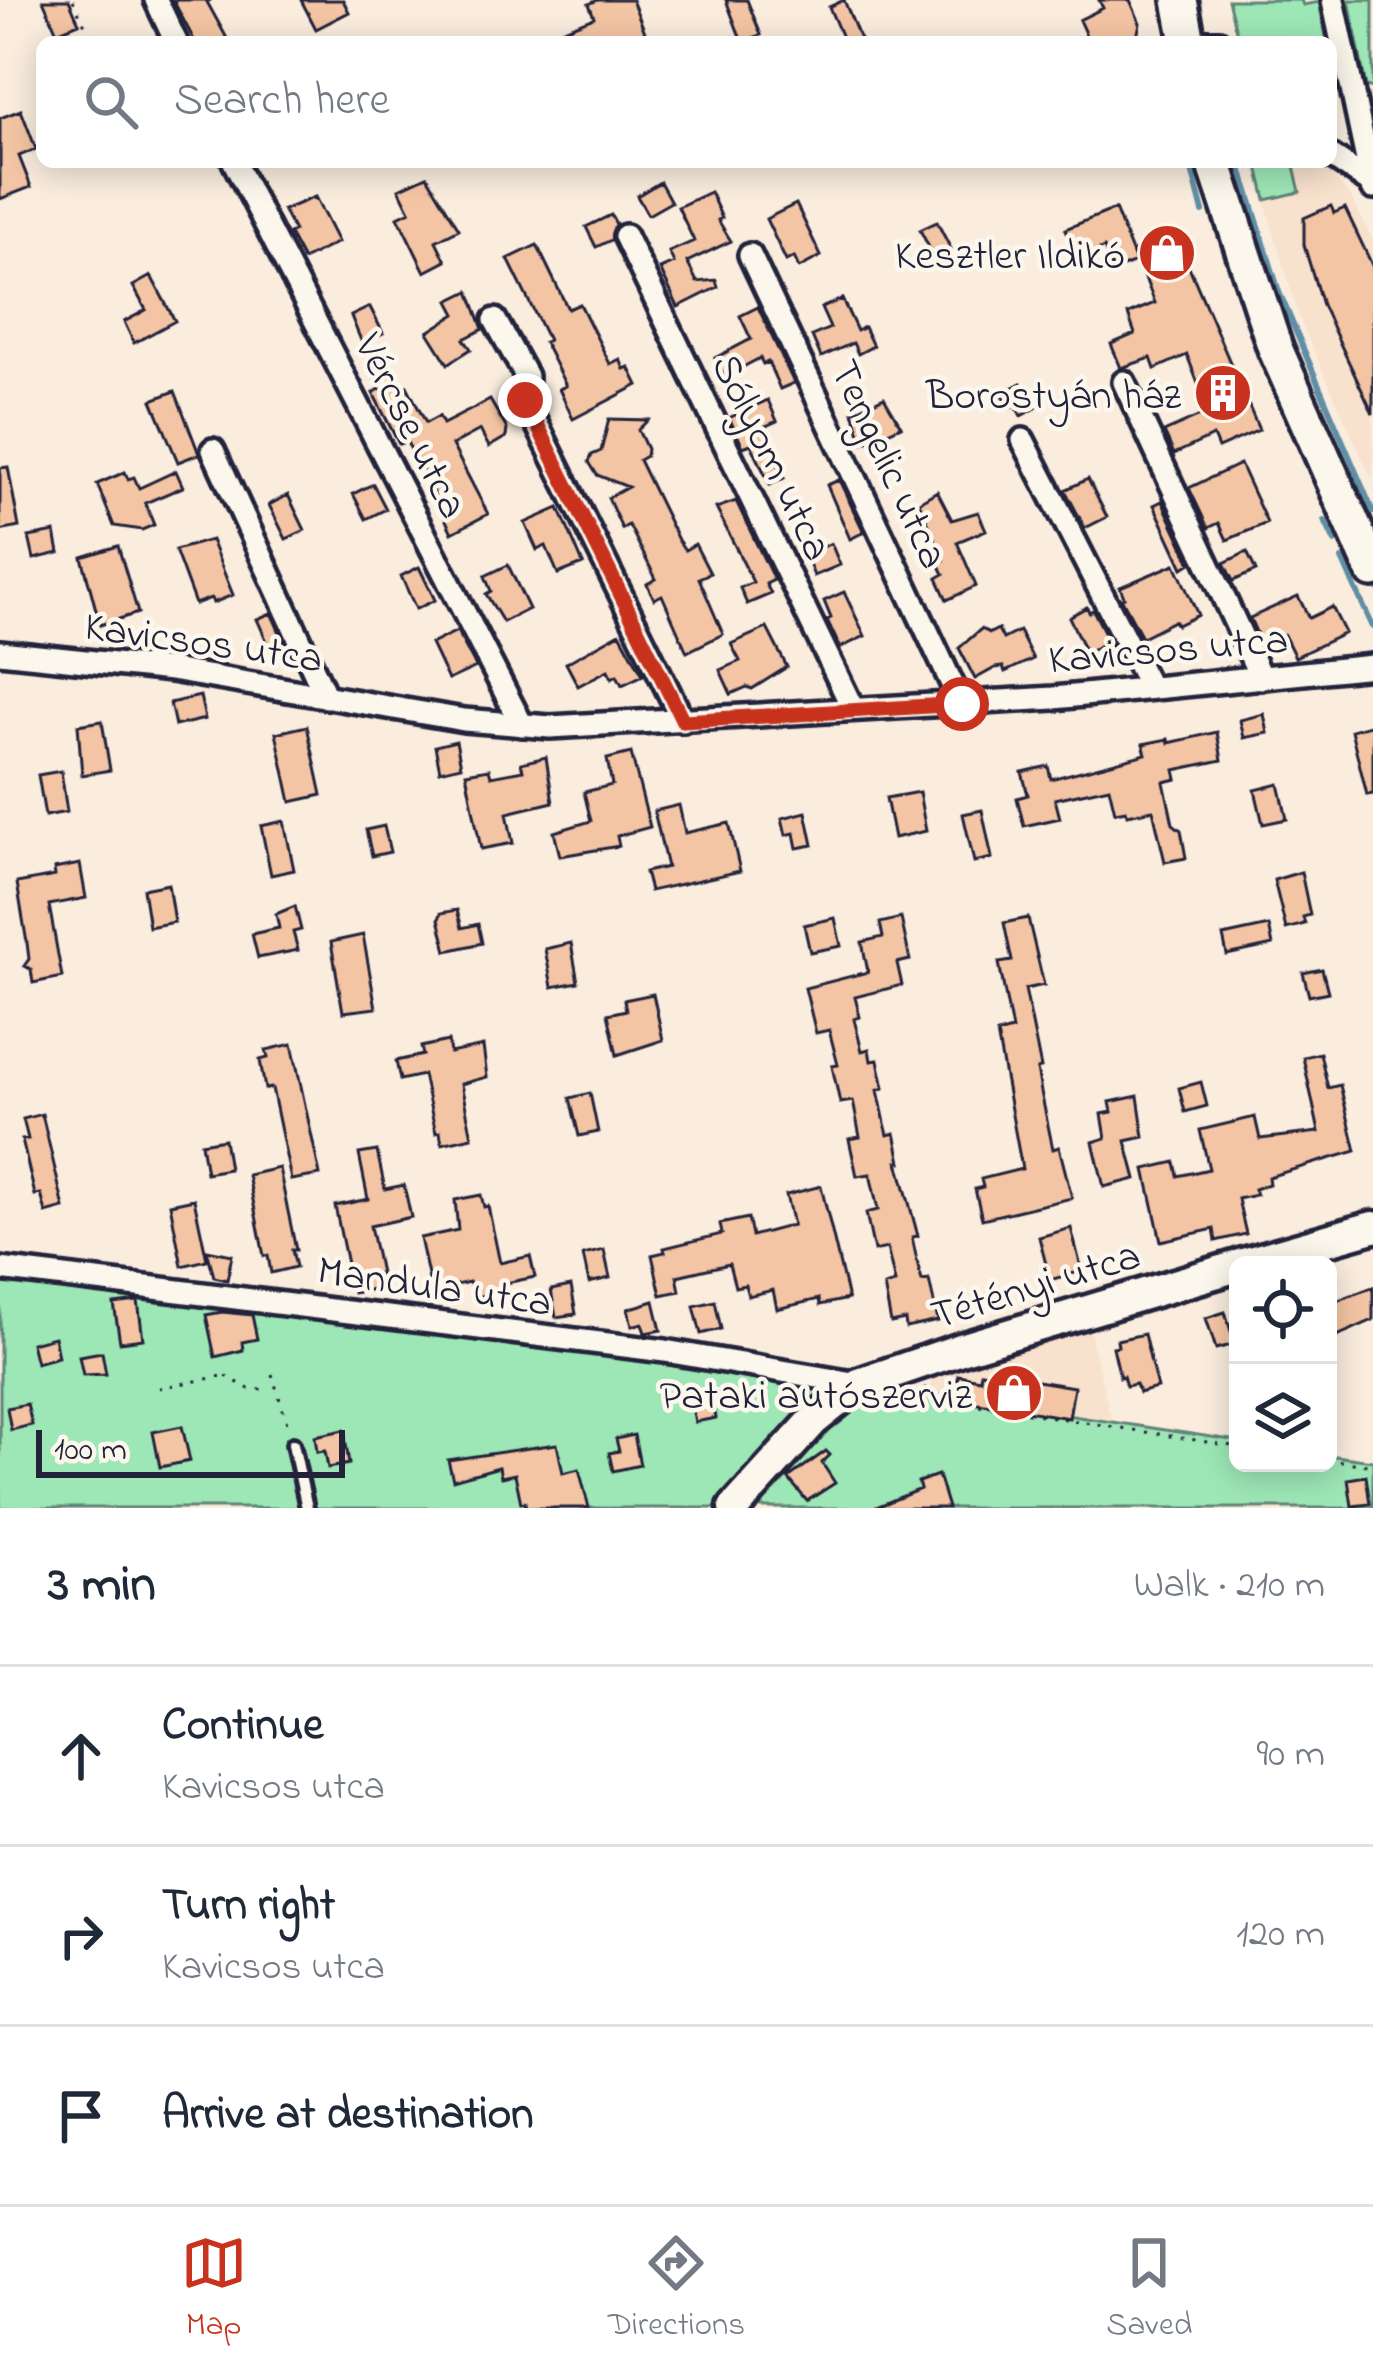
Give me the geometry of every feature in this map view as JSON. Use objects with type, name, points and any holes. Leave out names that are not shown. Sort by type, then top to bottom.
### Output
[{"type":"main road","points":[[1180,0],[1187,36]]},
{"type":"main road","points":[[1216,168],[1275,348],[1373,570]]},
{"type":"street","points":[[156,0],[173,36]]},
{"type":"street","points":[[1333,0],[1372,185]]},
{"type":"street","points":[[1337,160],[1372,185]]},
{"type":"street","name":"Vércse utca","points":[[238,168],[522,724]]},
{"type":"street","name":"Sólyom utca","points":[[625,236],[853,709]]},
{"type":"street","name":"Tengelic utca","points":[[750,255],[962,704]]},
{"type":"street","points":[[495,320],[526,376],[525,400],[683,721]]},
{"type":"street","points":[[1124,382],[1261,678]]},
{"type":"street","points":[[1023,440],[1149,686]]},
{"type":"street","points":[[213,450],[326,697]]},
{"type":"street","name":"Kavicsos utca","points":[[0,652],[171,670],[464,720],[550,727],[962,704],[1373,666]]},
{"type":"street","name":"Tétényi utca","points":[[1271,1256],[1373,1227]]},
{"type":"street","name":"Tétényi utca","points":[[734,1508],[814,1420],[859,1384],[1229,1268]]},
{"type":"street","name":"Mandula utca","points":[[0,1270],[665,1351],[859,1384]]},
{"type":"lane","points":[[293,1444],[307,1508]]},
{"type":"path","points":[[73,0],[90,36]]},
{"type":"path","points":[[911,1364],[936,1398],[1229,1446]]},
{"type":"path","points":[[272,1374],[293,1444]]},
{"type":"path","points":[[160,1388],[226,1375],[249,1389],[268,1386]]},
{"type":"path","points":[[1337,1461],[1373,1466]]},
{"type":"shaded area","points":[[1255,168],[1326,168],[1351,197],[1373,241],[1373,481],[1299,318]]},
{"type":"shaded area","points":[[1089,1328],[1112,1424],[933,1396],[929,1373]]},
{"type":"green space","points":[[1228,0],[1301,0],[1303,5],[1319,2],[1326,36],[1241,36]]},
{"type":"green space","points":[[1349,0],[1373,0],[1373,88],[1366,86]]},
{"type":"green space","points":[[1258,168],[1294,168],[1300,192],[1266,200]]},
{"type":"green space","points":[[0,1269],[834,1380],[1229,1440],[1229,1472],[1337,1472],[1337,1456],[1373,1461],[1373,1508],[0,1508]]},
{"type":"building","points":[[43,0],[69,0],[79,23],[57,32]]},
{"type":"building","points":[[173,0],[211,0],[207,2],[226,36],[192,36]]},
{"type":"building","points":[[301,0],[343,0],[349,12],[316,29]]},
{"type":"building","points":[[632,0],[647,36],[564,36],[561,30],[594,17],[589,4]]},
{"type":"building","points":[[726,0],[747,0],[761,35],[740,36]]},
{"type":"building","points":[[844,0],[859,36],[841,36],[829,7]]},
{"type":"building","points":[[1099,0],[1130,0],[1140,23],[1137,36],[1086,36],[1079,20],[1103,8]]},
{"type":"building","points":[[21,110],[36,149],[19,156],[31,187],[0,199],[0,118]]},
{"type":"building","points":[[427,176],[459,229],[436,241],[446,261],[425,272],[398,217],[410,211],[399,189]]},
{"type":"building","points":[[660,182],[671,202],[648,215],[637,196]]},
{"type":"building","points":[[710,192],[722,218],[718,220],[731,241],[687,262],[697,282],[716,280],[718,287],[678,307],[660,269],[674,263],[669,252],[694,241],[678,207]]},
{"type":"building","points":[[315,197],[338,242],[303,260],[283,210]]},
{"type":"building","points":[[796,204],[821,256],[799,268],[794,257],[786,261],[766,219]]},
{"type":"building","points":[[1331,206],[1334,213],[1345,208],[1373,267],[1373,414],[1322,305],[1304,245],[1304,218]]},
{"type":"building","points":[[1115,209],[1136,262],[1113,271],[1104,248],[1077,260],[1065,229]]},
{"type":"building","points":[[611,215],[616,224],[611,240],[596,247],[586,227]]},
{"type":"building","points":[[937,222],[953,253],[936,261],[920,230]]},
{"type":"building","points":[[1175,234],[1259,430],[1218,448],[1213,436],[1174,454],[1164,432],[1209,412],[1187,355],[1155,369],[1151,358],[1121,368],[1111,344],[1135,334],[1128,314],[1155,303],[1134,251]]},
{"type":"building","points":[[537,245],[568,309],[580,304],[610,364],[620,359],[638,385],[573,419],[559,389],[566,386],[544,342],[548,340],[508,259]]},
{"type":"building","points":[[151,276],[175,321],[134,343],[124,322],[146,310],[133,286]]},
{"type":"building","points":[[469,291],[483,329],[464,339],[471,349],[448,364],[428,332],[456,314],[449,301]]},
{"type":"building","points":[[842,299],[857,331],[864,327],[873,346],[858,354],[853,343],[821,357],[812,336],[830,328],[821,308]]},
{"type":"building","points":[[370,307],[383,333],[362,343],[351,316]]},
{"type":"building","points":[[758,307],[794,383],[780,389],[768,362],[763,364],[760,358],[724,377],[715,358],[751,339],[740,316]]},
{"type":"building","points":[[383,356],[396,381],[402,388],[407,386],[426,423],[439,416],[443,424],[490,400],[507,429],[506,437],[489,447],[480,430],[452,445],[488,514],[452,533],[419,463],[406,441],[399,444],[373,393],[380,389],[367,364]]},
{"type":"building","points":[[1021,383],[1036,408],[1021,416],[1002,393]]},
{"type":"building","points":[[175,391],[199,454],[178,462],[152,400]]},
{"type":"building","points":[[884,397],[901,426],[863,443],[853,412]]},
{"type":"building","points":[[768,400],[777,421],[766,426],[775,444],[769,447],[784,478],[770,485],[751,444],[743,447],[729,418]]},
{"type":"building","points":[[609,419],[648,420],[638,430],[647,449],[639,460],[678,540],[685,550],[695,544],[710,573],[699,578],[723,634],[687,652],[662,595],[654,599],[647,584],[656,579],[632,531],[628,525],[622,529],[608,498],[628,487],[597,475],[589,462],[601,451]]},
{"type":"building","points":[[1240,464],[1267,523],[1227,540],[1219,523],[1208,528],[1189,488]]},
{"type":"building","points":[[8,467],[19,527],[0,531],[0,468]]},
{"type":"building","points":[[176,471],[183,487],[145,503],[154,525],[142,530],[114,526],[97,484],[125,472],[139,488]]},
{"type":"building","points":[[1088,479],[1107,517],[1085,528],[1065,490]]},
{"type":"building","points":[[839,480],[864,532],[850,539],[827,485]]},
{"type":"building","points":[[373,484],[386,509],[366,519],[353,494]]},
{"type":"building","points":[[937,491],[952,520],[978,512],[986,530],[957,542],[976,586],[947,600],[937,578],[944,574],[938,562],[944,560],[919,502]]},
{"type":"building","points":[[288,495],[305,530],[286,539],[269,505]]},
{"type":"building","points":[[736,501],[774,580],[766,584],[771,594],[747,604],[740,588],[753,582],[716,508]]},
{"type":"building","points":[[1162,501],[1191,563],[1183,568],[1154,505]]},
{"type":"building","points":[[559,508],[583,564],[558,574],[546,546],[537,550],[525,523]]},
{"type":"building","points":[[55,532],[59,553],[34,559],[29,537]]},
{"type":"building","points":[[211,540],[233,595],[195,604],[175,550]]},
{"type":"building","points":[[831,543],[840,565],[814,576],[806,556]]},
{"type":"building","points":[[118,546],[138,613],[100,625],[82,557]]},
{"type":"building","points":[[1247,552],[1256,571],[1233,581],[1224,563]]},
{"type":"building","points":[[1175,564],[1198,615],[1142,637],[1120,587]]},
{"type":"building","points":[[508,565],[529,609],[503,622],[486,594],[491,591],[485,576]]},
{"type":"building","points":[[419,567],[435,600],[416,609],[401,576]]},
{"type":"building","points":[[844,592],[865,636],[840,648],[824,601]]},
{"type":"building","points":[[1298,596],[1309,618],[1332,607],[1345,633],[1295,657],[1284,635],[1262,646],[1250,618]]},
{"type":"building","points":[[1087,607],[1111,645],[1086,653],[1069,617]]},
{"type":"building","points":[[271,613],[287,648],[273,655],[257,619]]},
{"type":"building","points":[[767,628],[787,667],[752,689],[731,694],[720,670],[740,661],[731,644]]},
{"type":"building","points":[[981,629],[990,633],[998,629],[1003,639],[1019,631],[1033,659],[1005,672],[1003,667],[995,668],[975,679],[959,648]]},
{"type":"building","points":[[457,631],[476,667],[448,680],[431,644]]},
{"type":"building","points":[[620,633],[643,675],[622,685],[608,670],[578,686],[566,663]]},
{"type":"building","points":[[200,696],[205,719],[175,726],[170,703]]},
{"type":"building","points":[[1264,714],[1268,733],[1244,738],[1240,720]]},
{"type":"building","points":[[102,721],[110,770],[82,775],[78,725]]},
{"type":"building","points":[[1373,724],[1373,794],[1367,795],[1351,730]]},
{"type":"building","points":[[307,726],[322,795],[291,802],[276,733]]},
{"type":"building","points":[[1217,732],[1222,760],[1175,770],[1177,779],[1164,782],[1186,858],[1165,862],[1153,810],[1127,815],[1126,810],[1115,812],[1109,787],[1055,799],[1060,818],[1024,826],[1017,798],[1028,795],[1022,772],[1048,766],[1051,779],[1146,754],[1143,744]]},
{"type":"building","points":[[456,741],[461,766],[440,771],[435,746]]},
{"type":"building","points":[[631,753],[650,827],[617,836],[619,846],[560,856],[554,832],[591,821],[584,792],[612,785],[607,759]]},
{"type":"building","points":[[546,757],[553,802],[507,813],[513,843],[481,849],[466,773],[489,769],[491,776],[523,770],[521,763]]},
{"type":"building","points":[[61,771],[67,812],[45,816],[38,775]]},
{"type":"building","points":[[1279,784],[1287,819],[1263,824],[1255,790]]},
{"type":"building","points":[[919,792],[926,831],[894,838],[886,798]]},
{"type":"building","points":[[679,805],[685,833],[729,823],[740,871],[650,891],[645,872],[667,867],[654,811]]},
{"type":"building","points":[[982,810],[992,858],[974,862],[963,814]]},
{"type":"building","points":[[806,812],[813,845],[797,848],[794,833],[786,835],[782,818]]},
{"type":"building","points":[[284,821],[294,870],[271,875],[261,826]]},
{"type":"building","points":[[384,826],[390,852],[372,856],[366,830]]},
{"type":"building","points":[[80,864],[86,898],[49,905],[62,977],[33,983],[31,969],[24,966],[29,959],[17,883],[55,876],[54,869]]},
{"type":"building","points":[[1301,872],[1310,915],[1303,917],[1305,924],[1286,929],[1274,880]]},
{"type":"building","points":[[168,884],[174,922],[149,927],[143,889]]},
{"type":"building","points":[[295,906],[301,930],[293,932],[298,950],[258,958],[252,934],[279,928],[276,914]]},
{"type":"building","points":[[457,910],[462,928],[478,924],[482,943],[447,951],[439,919],[441,913]]},
{"type":"building","points":[[835,918],[841,946],[810,952],[804,925]]},
{"type":"building","points":[[901,918],[910,960],[897,963],[902,985],[855,997],[860,1017],[854,1019],[862,1051],[869,1049],[871,1061],[878,1060],[885,1123],[888,1135],[895,1133],[918,1236],[912,1237],[919,1270],[922,1281],[929,1280],[938,1321],[906,1328],[905,1320],[891,1323],[884,1286],[895,1283],[887,1248],[874,1251],[866,1213],[878,1210],[870,1174],[857,1176],[849,1139],[860,1137],[853,1101],[840,1103],[832,1066],[838,1065],[829,1030],[816,1033],[805,988],[868,972],[862,942],[883,937],[880,923]]},
{"type":"building","points":[[1028,918],[1044,985],[1025,989],[1041,1068],[1037,1069],[1053,1149],[1059,1147],[1072,1198],[982,1219],[975,1189],[983,1187],[981,1179],[1022,1169],[997,1034],[1012,1030],[999,963],[1012,961],[1004,923]]},
{"type":"building","points":[[1269,926],[1273,945],[1227,955],[1223,936]]},
{"type":"building","points":[[363,935],[376,1008],[343,1012],[331,942]]},
{"type":"building","points":[[571,943],[578,982],[552,987],[545,949]]},
{"type":"building","points":[[1322,969],[1328,992],[1309,996],[1303,973]]},
{"type":"building","points":[[653,994],[663,1040],[617,1055],[608,1014],[626,1010],[624,1000]]},
{"type":"building","points":[[448,1041],[450,1053],[483,1046],[487,1077],[461,1084],[472,1137],[442,1144],[423,1075],[400,1080],[396,1061],[423,1055],[421,1047]]},
{"type":"building","points":[[292,1044],[320,1175],[291,1180],[272,1088],[265,1089],[260,1060],[268,1058],[266,1050]]},
{"type":"building","points":[[1320,1053],[1328,1088],[1340,1085],[1356,1151],[1268,1177],[1269,1184],[1254,1189],[1256,1195],[1238,1199],[1246,1234],[1216,1241],[1214,1229],[1161,1241],[1145,1169],[1175,1162],[1178,1176],[1209,1169],[1200,1130],[1255,1117],[1260,1139],[1319,1132],[1303,1057]]},
{"type":"building","points":[[1201,1082],[1207,1106],[1185,1112],[1179,1088]]},
{"type":"building","points":[[590,1093],[598,1132],[579,1136],[570,1098]]},
{"type":"building","points":[[1138,1096],[1144,1137],[1126,1141],[1136,1179],[1104,1187],[1093,1142],[1106,1138],[1102,1114],[1112,1112],[1110,1102]]},
{"type":"building","points":[[42,1114],[64,1208],[46,1213],[41,1194],[35,1195],[22,1140],[28,1139],[23,1119]]},
{"type":"building","points":[[224,1139],[229,1169],[206,1173],[201,1143]]},
{"type":"building","points":[[377,1151],[385,1189],[404,1185],[411,1217],[370,1226],[383,1287],[353,1293],[335,1206],[368,1199],[359,1154]]},
{"type":"building","points":[[279,1168],[296,1267],[271,1273],[248,1175]]},
{"type":"building","points":[[821,1186],[848,1299],[820,1305],[819,1299],[777,1309],[773,1290],[748,1296],[745,1285],[735,1287],[729,1264],[677,1276],[680,1291],[661,1295],[652,1255],[722,1234],[720,1224],[748,1218],[752,1236],[793,1225],[786,1195]]},
{"type":"building","points":[[481,1195],[484,1207],[488,1206],[500,1263],[530,1256],[535,1277],[501,1284],[502,1291],[476,1297],[469,1282],[439,1289],[437,1279],[429,1280],[420,1238],[458,1230],[455,1200]]},
{"type":"building","points":[[194,1199],[207,1260],[182,1266],[170,1204]]},
{"type":"building","points":[[1071,1228],[1082,1271],[1050,1280],[1039,1237]]},
{"type":"building","points":[[207,1250],[232,1255],[227,1280],[214,1277]]},
{"type":"building","points":[[604,1250],[610,1278],[589,1283],[583,1255]]},
{"type":"building","points":[[571,1286],[576,1314],[556,1317],[551,1290]]},
{"type":"building","points":[[1373,1287],[1373,1320],[1337,1336],[1337,1301]]},
{"type":"building","points":[[138,1301],[143,1339],[120,1342],[114,1304]]},
{"type":"building","points":[[654,1301],[661,1330],[645,1333],[642,1323],[632,1326],[628,1309]]},
{"type":"building","points":[[715,1301],[721,1329],[701,1334],[694,1306]]},
{"type":"building","points":[[1225,1312],[1229,1346],[1216,1349],[1206,1318]]},
{"type":"building","points":[[206,1315],[252,1315],[257,1339],[242,1342],[243,1350],[215,1357]]},
{"type":"building","points":[[1144,1334],[1157,1388],[1139,1393],[1136,1384],[1126,1386],[1120,1377],[1113,1347],[1118,1346],[1117,1340]]},
{"type":"building","points":[[54,1337],[58,1357],[36,1363],[31,1343]]},
{"type":"building","points":[[102,1352],[106,1374],[83,1375],[79,1356]]},
{"type":"building","name":"Pataki autószerviz","points":[[981,1372],[1074,1387],[1069,1418],[954,1399],[958,1375],[980,1379]]},
{"type":"building","points":[[711,1393],[716,1418],[695,1422],[690,1397]]},
{"type":"building","points":[[27,1404],[32,1425],[11,1430],[7,1408]]},
{"type":"building","points":[[182,1426],[190,1461],[160,1467],[153,1432]]},
{"type":"building","points":[[344,1430],[349,1464],[328,1468],[325,1451],[317,1452],[315,1436]]},
{"type":"building","points":[[634,1435],[640,1465],[613,1471],[609,1453],[619,1451],[616,1439]]},
{"type":"building","points":[[557,1444],[563,1473],[579,1469],[589,1508],[526,1508],[515,1474],[501,1477],[499,1467],[453,1480],[448,1460]]},
{"type":"building","points":[[826,1451],[830,1455],[822,1463],[835,1483],[807,1501],[788,1478]]},
{"type":"building","points":[[938,1475],[948,1508],[874,1508],[920,1489],[918,1482]]},
{"type":"building","points":[[1366,1476],[1370,1504],[1352,1506],[1348,1479]]},
{"type":"waterway","points":[[1192,168],[1203,212]]},
{"type":"waterway","points":[[1241,168],[1279,292],[1373,512]]},
{"type":"waterway","points":[[1325,521],[1335,542]]},
{"type":"waterway","points":[[1342,559],[1373,627]]},
{"type":"place","name":"Kesztler Ildikó","points":[[1167,253]]},
{"type":"place","name":"Borostyán ház","points":[[1223,393]]},
{"type":"place","name":"Pataki autószerviz","points":[[1014,1393]]},
{"type":"route","points":[[525,400],[683,721],[962,704]]}]
